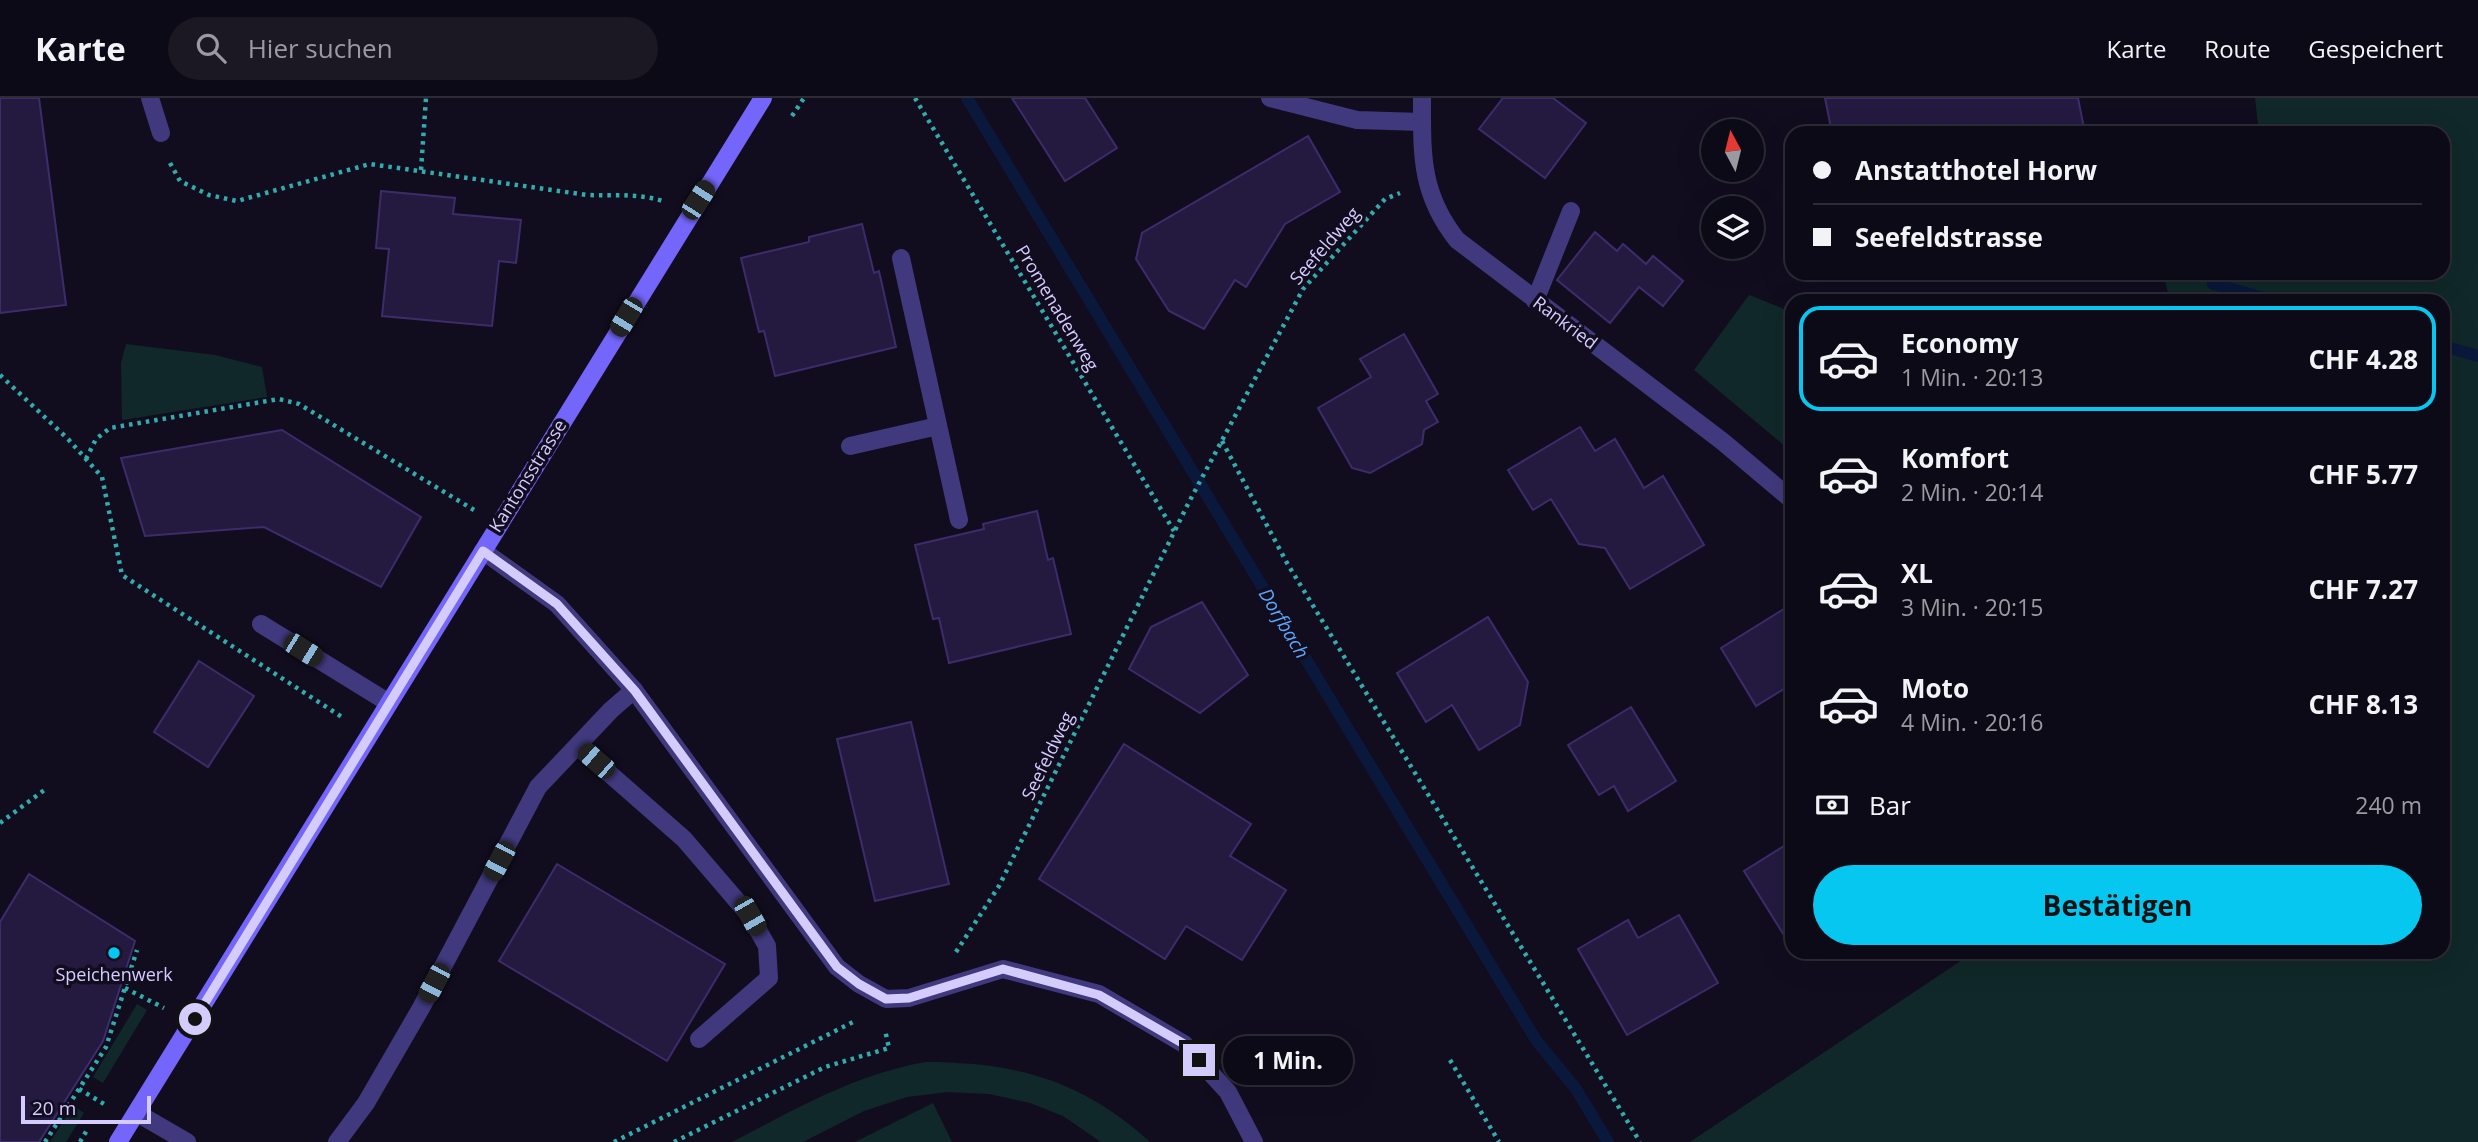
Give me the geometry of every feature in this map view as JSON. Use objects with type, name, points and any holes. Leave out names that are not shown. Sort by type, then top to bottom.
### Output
[{"type":"main road","name":"Kantonsstrasse","points":[[118,1142],[764,98]]},
{"type":"street","points":[[150,98],[161,133]]},
{"type":"street","points":[[1270,98],[1357,120],[1422,122]]},
{"type":"street","name":"Rankried","points":[[1422,98],[1421,161],[1426,183],[1440,219],[1457,240],[1722,441],[1785,494]]},
{"type":"street","points":[[1535,301],[1571,211]]},
{"type":"street","points":[[901,258],[958,520]]},
{"type":"street","points":[[850,446],[938,426]]},
{"type":"street","points":[[483,551],[557,604],[635,691],[837,967],[859,984],[886,999],[909,998],[1003,969],[1099,995],[1184,1044],[1228,1093],[1254,1142]]},
{"type":"street","points":[[261,624],[389,703]]},
{"type":"street","points":[[337,1142],[366,1102],[421,1008],[538,787],[635,691]]},
{"type":"street","points":[[578,746],[684,839],[750,916],[767,946],[769,978],[699,1038]]},
{"type":"street","points":[[137,1113],[187,1142]]},
{"type":"path","points":[[421,170],[426,98]]},
{"type":"path","name":"Promenadenweg","points":[[915,98],[1175,532]]},
{"type":"path","points":[[161,133],[170,164],[180,181],[209,195],[237,201],[370,164],[587,195],[618,197],[638,194],[667,202]]},
{"type":"path","name":"Seefeldweg","points":[[939,988],[957,948],[999,886],[1189,502],[1303,289],[1385,199],[1426,183]]},
{"type":"path","points":[[0,375],[102,477],[122,575],[345,719]]},
{"type":"path","points":[[86,459],[96,439],[110,428],[279,399],[299,404],[475,511]]},
{"type":"path","points":[[1222,441],[1287,563],[1640,1142]]},
{"type":"path","points":[[0,823],[47,788]]},
{"type":"path","points":[[45,1142],[106,1047],[137,950]]},
{"type":"path","points":[[125,988],[165,1009]]},
{"type":"path","points":[[614,1142],[850,1021],[860,1019]]},
{"type":"path","points":[[674,1142],[825,1067],[889,1048],[884,1026]]},
{"type":"path","points":[[1450,1059],[1499,1142]]},
{"type":"path","points":[[79,1089],[104,1104]]},
{"type":"green space","points":[[2255,98],[2478,98],[2478,1142],[1690,1142],[1964,959],[2450,959],[2450,294],[2168,294],[2165,280],[2450,280],[2450,126],[2258,126]]},
{"type":"green space","points":[[1749,295],[1785,309],[1785,446],[1694,370]]},
{"type":"green space","points":[[126,344],[215,355],[262,367],[267,397],[122,420],[121,363]]},
{"type":"green space","points":[[137,1004],[147,1010],[103,1083],[93,1077]]},
{"type":"green space","points":[[925,1062],[989,1066],[1046,1079],[1099,1103],[1150,1142],[1101,1142],[1063,1116],[1030,1103],[989,1094],[948,1092],[907,1097],[864,1111],[803,1142],[732,1142],[849,1084]]},
{"type":"green space","points":[[933,1103],[952,1142],[855,1142]]},
{"type":"green space","points":[[73,1106],[84,1113],[66,1142],[50,1142]]},
{"type":"building","points":[[0,98],[39,98],[66,305],[0,313]]},
{"type":"building","points":[[1012,98],[1085,98],[1117,148],[1065,181]]},
{"type":"building","points":[[1503,98],[1553,98],[1586,123],[1545,178],[1479,129]]},
{"type":"building","points":[[1825,98],[2078,98],[2084,126],[1831,126]]},
{"type":"building","points":[[1308,136],[1340,192],[1285,224],[1246,287],[1235,280],[1204,329],[1169,311],[1136,259],[1142,233]]},
{"type":"building","points":[[381,191],[455,198],[453,214],[521,220],[516,263],[499,261],[492,326],[382,316],[389,249],[376,248]]},
{"type":"building","points":[[862,224],[874,273],[879,271],[896,347],[775,376],[764,331],[759,332],[741,258],[809,242],[809,237]]},
{"type":"building","points":[[1595,232],[1617,251],[1623,244],[1646,264],[1653,256],[1683,281],[1663,306],[1639,287],[1610,323],[1557,280]]},
{"type":"building","points":[[1404,334],[1438,394],[1426,401],[1438,422],[1424,430],[1422,444],[1370,473],[1352,468],[1318,408],[1371,377],[1360,359]]},
{"type":"building","points":[[1580,427],[1595,451],[1615,439],[1644,488],[1663,476],[1704,545],[1630,589],[1605,548],[1579,544],[1551,499],[1533,510],[1508,470]]},
{"type":"building","points":[[282,430],[421,517],[381,587],[264,527],[145,536],[121,458]]},
{"type":"building","points":[[1037,511],[1048,560],[1053,558],[1071,634],[949,663],[939,618],[933,619],[915,545],[984,529],[983,524]]},
{"type":"building","points":[[1202,602],[1248,675],[1200,713],[1129,669],[1151,627]]},
{"type":"building","points":[[1785,608],[1785,688],[1756,706],[1721,648]]},
{"type":"building","points":[[1488,617],[1528,682],[1520,725],[1479,750],[1452,705],[1426,722],[1397,673]]},
{"type":"building","points":[[199,661],[254,696],[208,767],[154,732]]},
{"type":"building","points":[[1631,707],[1676,781],[1628,811],[1614,786],[1599,795],[1568,745]]},
{"type":"building","points":[[911,722],[949,884],[875,901],[837,739]]},
{"type":"building","points":[[1124,744],[1251,824],[1230,856],[1286,890],[1242,960],[1186,926],[1165,959],[1039,879]]},
{"type":"building","points":[[1785,845],[1785,937],[1744,871]]},
{"type":"building","points":[[557,864],[725,964],[667,1061],[499,961]]},
{"type":"building","points":[[29,874],[135,941],[103,1041],[39,1142],[0,1142],[0,922]]},
{"type":"building","points":[[1679,915],[1718,983],[1627,1035],[1578,949],[1628,920],[1638,938]]},
{"type":"waterway","name":"Dorfbach","points":[[967,98],[1536,1040],[1576,1089],[1608,1142]]},
{"type":"waterway","points":[[2213,284],[2249,294]]},
{"type":"waterway","points":[[2450,348],[2478,356]]},
{"type":"place","name":"Speichenwerk","points":[[114,953]]},
{"type":"route","points":[[195,1019],[483,551],[557,604],[635,691],[752,855],[837,967],[859,984],[886,999],[909,998],[1003,969],[1099,995],[1184,1044],[1199,1060]]}]
